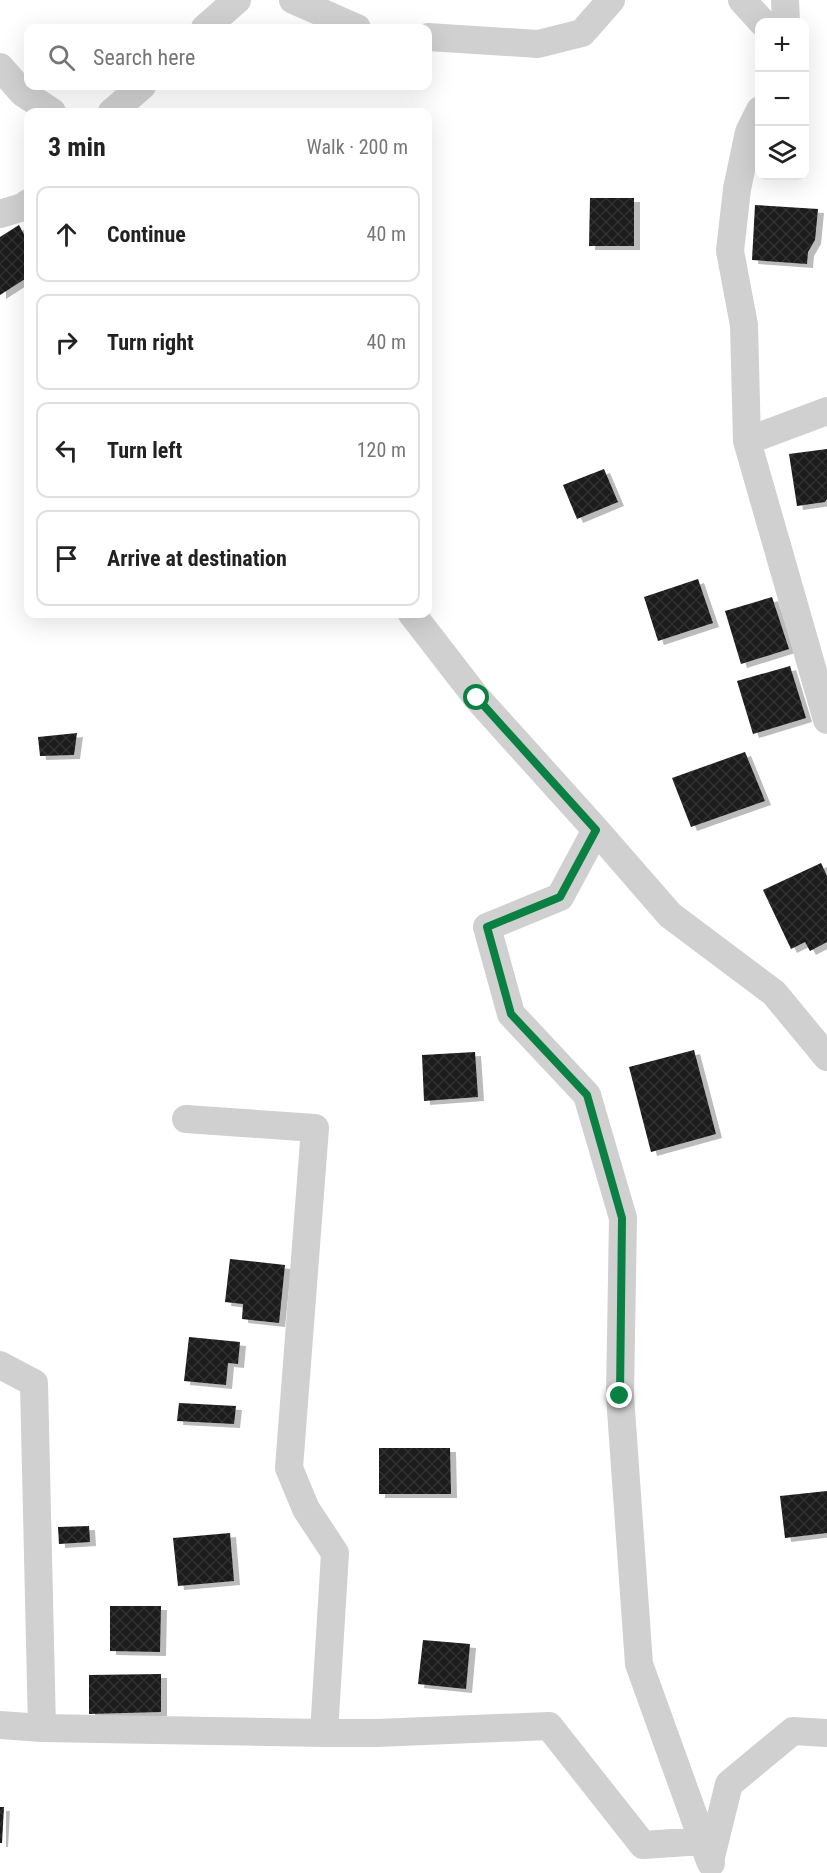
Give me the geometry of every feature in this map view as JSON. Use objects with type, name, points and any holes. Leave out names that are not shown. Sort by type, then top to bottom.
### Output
[{"type":"street","points":[[210,24],[237,0]]},
{"type":"street","points":[[293,0],[348,24]]},
{"type":"street","points":[[432,37],[538,44],[582,33],[611,0]]},
{"type":"street","points":[[742,0],[758,18]]},
{"type":"street","points":[[785,0],[786,18]]},
{"type":"street","points":[[0,67],[24,93],[46,108]]},
{"type":"street","points":[[117,108],[137,90]]},
{"type":"street","points":[[755,119],[749,132],[737,189],[730,251],[744,325],[747,441],[827,720]]},
{"type":"street","points":[[0,214],[24,206]]},
{"type":"street","points":[[747,441],[827,411]]},
{"type":"street","points":[[415,618],[477,698],[670,915],[774,993],[827,1057]]},
{"type":"street","points":[[596,830],[560,897],[487,927],[511,1014],[587,1095],[622,1218],[620,1396],[639,1664],[709,1858]]},
{"type":"street","points":[[186,1119],[315,1128],[289,1468],[306,1509],[335,1553],[324,1733]]},
{"type":"street","points":[[0,1365],[34,1383],[42,1728]]},
{"type":"street","points":[[0,1725],[42,1728],[324,1733],[549,1726],[644,1845],[709,1858]]},
{"type":"street","points":[[709,1858],[729,1784],[793,1731],[827,1733]]},
{"type":"building","points":[[590,198],[634,198],[634,246],[589,246]]},
{"type":"building","points":[[755,205],[818,209],[815,240],[808,252],[807,264],[752,260]]},
{"type":"building","points":[[19,225],[24,234],[24,280],[0,295],[0,237]]},
{"type":"building","points":[[827,449],[827,499],[825,502],[797,506],[789,454]]},
{"type":"building","points":[[604,469],[618,502],[577,519],[563,485]]},
{"type":"building","points":[[698,579],[713,623],[658,641],[644,597]]},
{"type":"building","points":[[772,597],[789,649],[741,664],[725,611]]},
{"type":"building","points":[[790,666],[806,718],[753,734],[737,681]]},
{"type":"building","points":[[77,733],[74,755],[40,756],[38,737]]},
{"type":"building","points":[[745,752],[765,801],[691,827],[672,778]]},
{"type":"building","points":[[821,863],[827,876],[827,942],[810,951],[805,942],[791,949],[763,890]]},
{"type":"building","points":[[694,1050],[716,1134],[651,1152],[629,1067]]},
{"type":"building","points":[[475,1052],[478,1097],[424,1101],[422,1055]]},
{"type":"building","points":[[230,1259],[285,1265],[279,1323],[242,1319],[243,1304],[225,1302]]},
{"type":"building","points":[[189,1337],[240,1342],[238,1364],[228,1363],[226,1385],[184,1381]]},
{"type":"building","points":[[179,1403],[236,1406],[234,1424],[177,1421]]},
{"type":"building","points":[[379,1448],[450,1448],[451,1494],[379,1494]]},
{"type":"building","points":[[827,1491],[827,1533],[785,1538],[780,1496]]},
{"type":"building","points":[[89,1526],[90,1542],[59,1544],[58,1527]]},
{"type":"building","points":[[230,1533],[234,1581],[178,1586],[173,1538]]},
{"type":"building","points":[[110,1606],[161,1606],[160,1652],[110,1651]]},
{"type":"building","points":[[423,1640],[470,1644],[466,1689],[418,1684]]},
{"type":"building","points":[[161,1674],[161,1712],[89,1714],[89,1675]]},
{"type":"building","points":[[0,1807],[4,1807],[2,1843],[0,1843]]},
{"type":"route","points":[[477,698],[596,830],[560,897],[487,927],[511,1014],[587,1095],[622,1218],[620,1396]]}]
